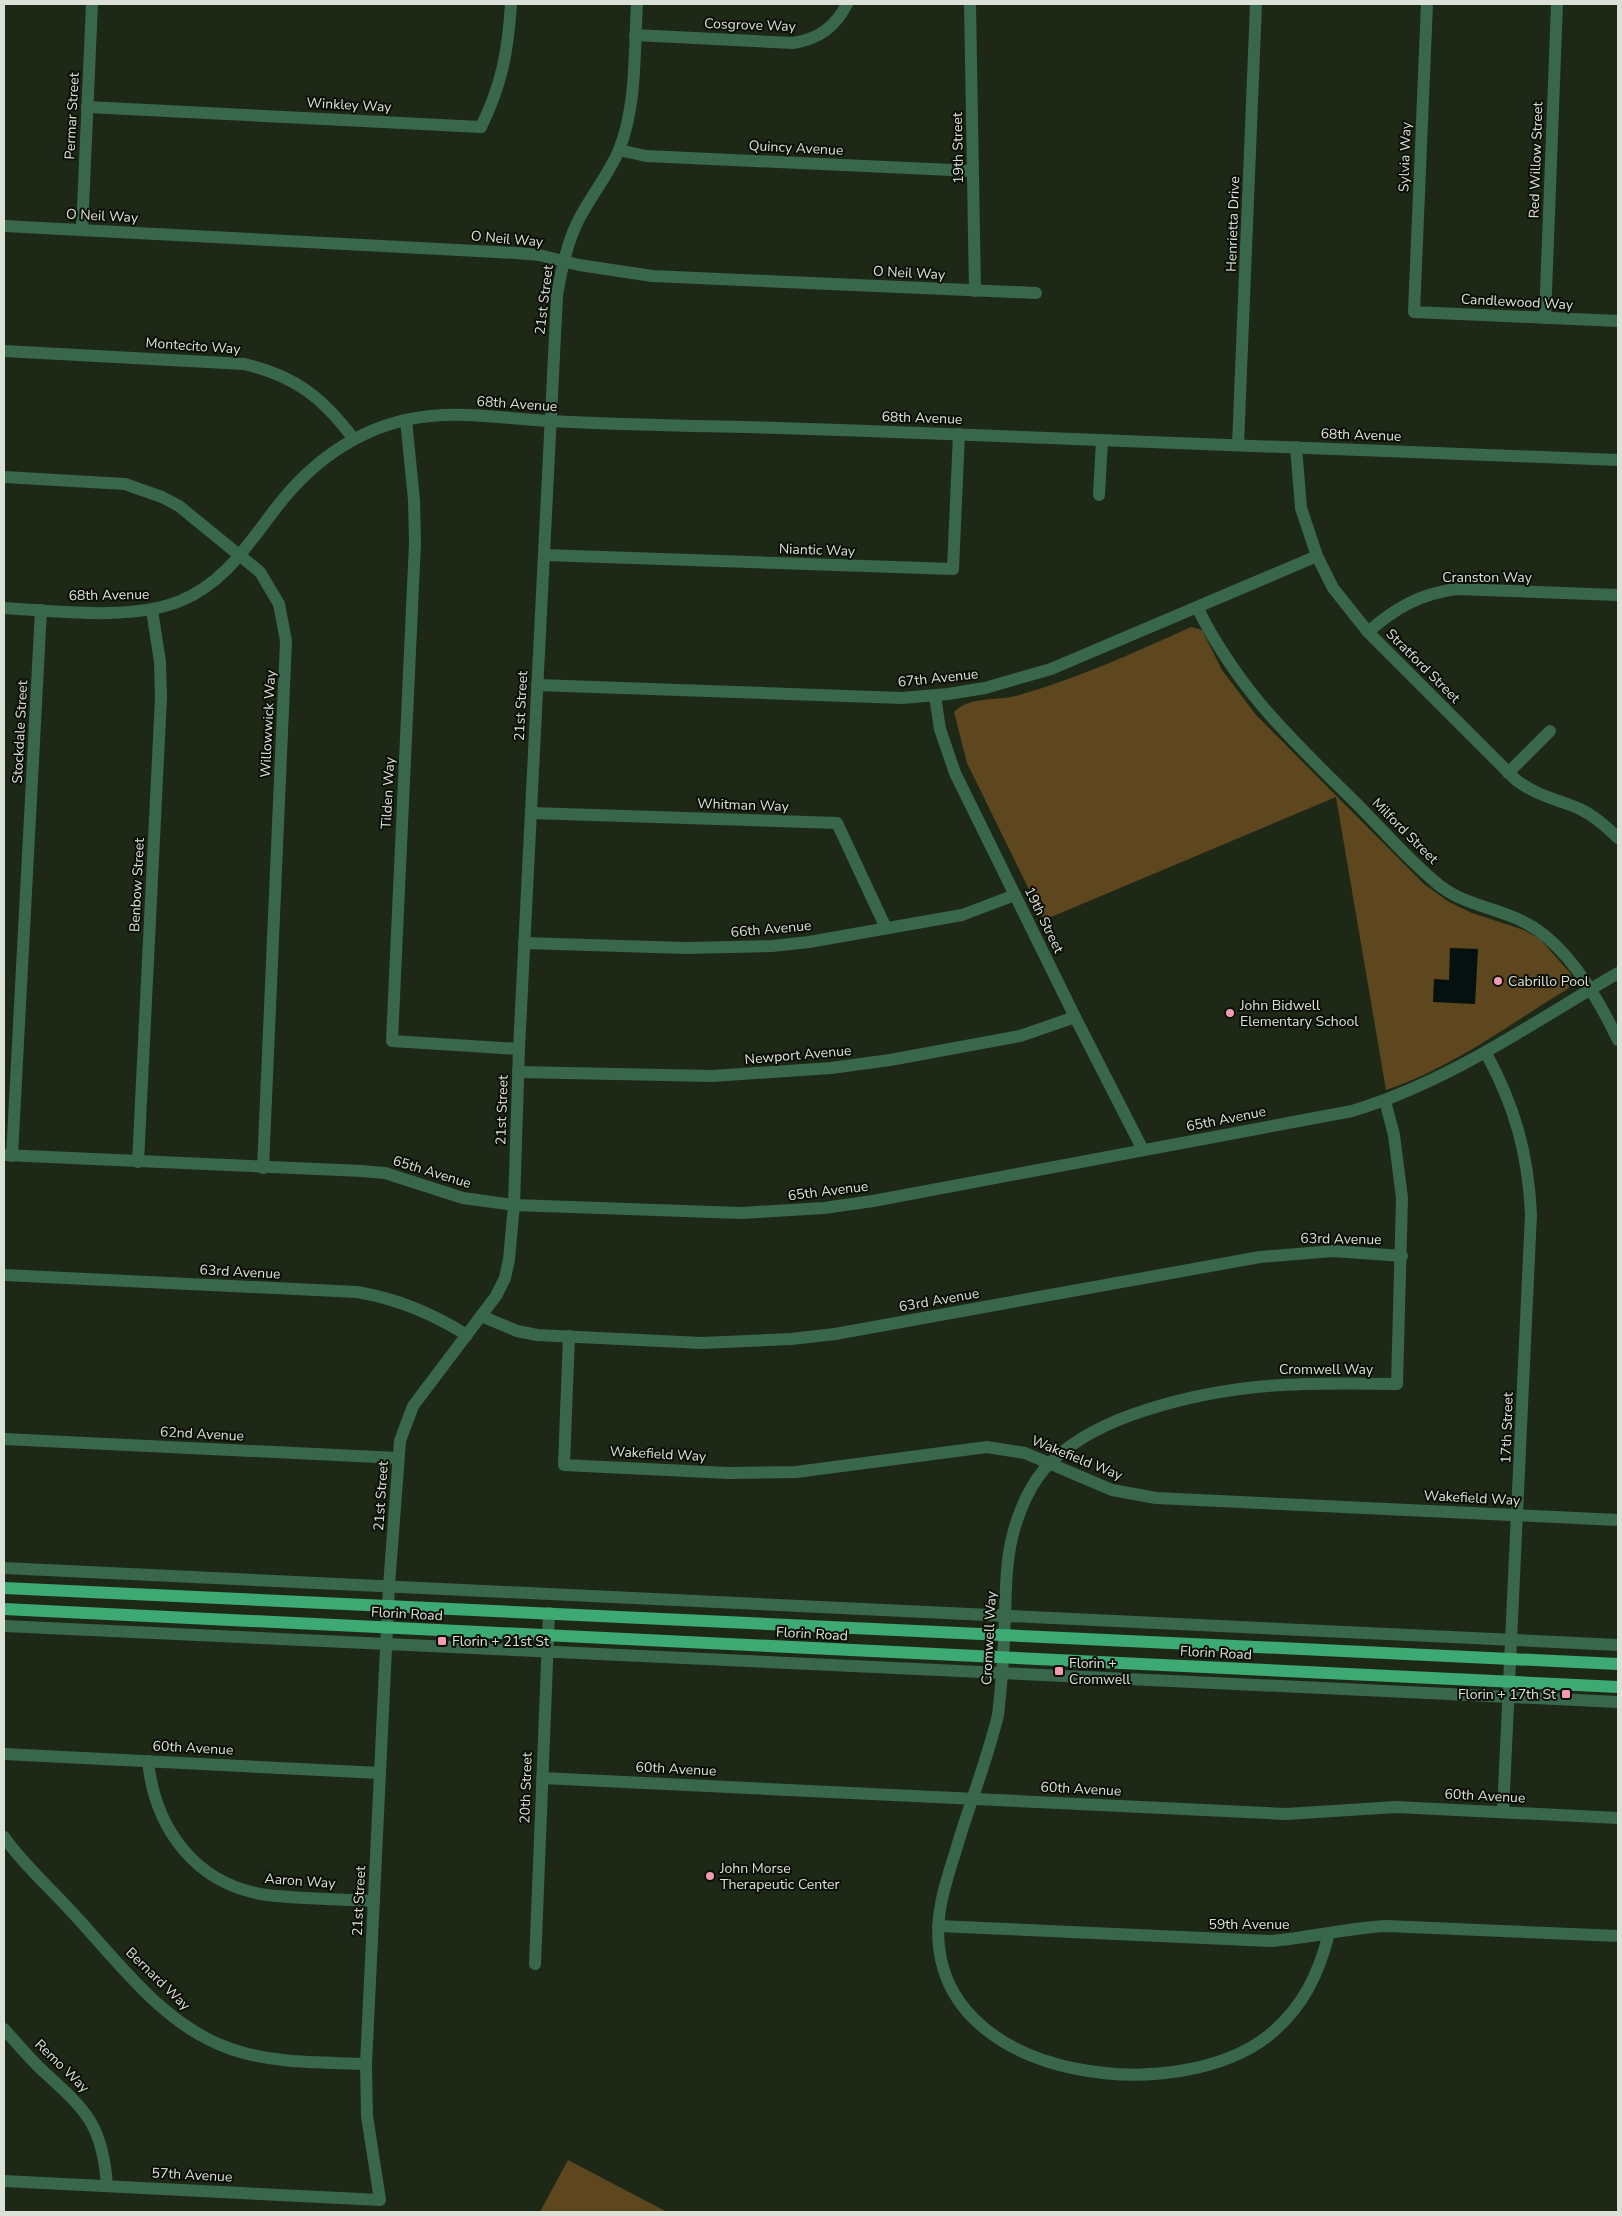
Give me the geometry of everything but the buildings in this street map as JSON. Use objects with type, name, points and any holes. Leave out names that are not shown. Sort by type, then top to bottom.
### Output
[{"type":"main road","name":"Florin Road","points":[[4,1588],[1618,1664]]},
{"type":"main road","name":"Florin Road","points":[[4,1610],[1618,1687]]},
{"type":"street","name":"Permar Street","points":[[82,230],[92,4]]},
{"type":"street","name":"Winkley Way","points":[[87,107],[481,127],[501,80],[507,52],[511,4]]},
{"type":"street","name":"21st Street","points":[[380,2200],[368,2116],[366,2064],[389,1586],[398,1458],[405,1423],[413,1406],[496,1296],[505,1278],[514,1205],[524,943],[557,296],[564,261],[578,222],[619,150],[629,112],[637,4]]},
{"type":"street","name":"Cosgrove Way","points":[[635,35],[793,43],[806,41],[825,32],[840,17],[847,4]]},
{"type":"street","name":"19th Street","points":[[970,4],[975,291]]},
{"type":"street","name":"Henrietta Drive","points":[[1238,445],[1256,4]]},
{"type":"street","name":"Sylvia Way","points":[[1414,312],[1426,4]]},
{"type":"street","name":"Red Willow Street","points":[[1545,318],[1558,4]]},
{"type":"street","name":"Quincy Avenue","points":[[619,150],[646,156],[973,171]]},
{"type":"street","name":"O Neil Way","points":[[4,226],[516,253],[539,255],[652,276],[1036,294]]},
{"type":"street","name":"Candlewood Way","points":[[1414,312],[1618,321]]},
{"type":"street","name":"Montecito Way","points":[[4,351],[244,364],[266,369],[301,385],[335,414],[354,438]]},
{"type":"street","name":"68th Avenue","points":[[4,608],[116,612],[152,610],[182,601],[217,579],[241,555],[280,501],[306,472],[334,450],[354,438],[406,420],[453,414],[550,421],[959,434],[1618,460]]},
{"type":"street","name":"Tilden Way","points":[[406,420],[414,500],[414,543],[392,1041],[519,1049]]},
{"type":"street","name":"Niantic Way","points":[[544,555],[954,569],[959,434]]},
{"type":"street","points":[[1099,495],[1102,440]]},
{"type":"street","name":"Stratford Street","points":[[1296,447],[1301,508],[1317,556],[1333,588],[1368,632],[1508,773],[1530,790],[1613,824],[1618,838]]},
{"type":"street","name":"Willowwick Way","points":[[4,477],[107,482],[144,489],[179,506],[241,555],[260,572],[271,587],[279,604],[286,640],[263,1168]]},
{"type":"street","name":"67th Avenue","points":[[537,685],[879,697],[935,696],[985,688],[1051,669],[1317,556]]},
{"type":"street","name":"Cranston Way","points":[[1368,632],[1405,603],[1437,592],[1456,589],[1618,595]]},
{"type":"street","name":"Milford Street","points":[[1197,607],[1234,672],[1270,717],[1426,874],[1459,898],[1514,918],[1539,931],[1566,957],[1590,989],[1618,1040]]},
{"type":"street","name":"Stockdale Street","points":[[8,1155],[41,610]]},
{"type":"street","name":"Benbow Street","points":[[138,1162],[161,698],[160,662],[152,610]]},
{"type":"street","name":"19th Street","points":[[935,696],[940,728],[955,773],[1075,1017],[1143,1150]]},
{"type":"street","points":[[1508,773],[1550,731]]},
{"type":"street","name":"Whitman Way","points":[[531,813],[837,823],[886,928]]},
{"type":"street","name":"66th Avenue","points":[[524,943],[733,948],[809,942],[962,914],[984,908],[1015,895]]},
{"type":"street","name":"65th Avenue","points":[[8,1155],[385,1173],[463,1198],[514,1205],[699,1212],[782,1212],[873,1201],[1352,1111],[1385,1101],[1486,1053],[1618,973]]},
{"type":"street","name":"Newport Avenue","points":[[518,1072],[712,1076],[807,1071],[890,1060],[1020,1036],[1075,1017]]},
{"type":"street","name":"17th Street","points":[[1486,1053],[1510,1102],[1523,1145],[1530,1181],[1531,1214],[1519,1515],[1504,1812]]},
{"type":"street","name":"Cromwell Way","points":[[1329,1933],[1319,1969],[1307,1993],[1292,2013],[1267,2037],[1236,2054],[1203,2066],[1167,2073],[1130,2075],[1093,2072],[1057,2064],[1022,2050],[988,2030],[966,2010],[951,1987],[940,1956],[938,1926],[945,1883],[998,1715],[1003,1658],[1007,1562],[1012,1538],[1025,1502],[1050,1462],[1099,1428],[1161,1405],[1205,1394],[1277,1384],[1396,1384],[1402,1256],[1402,1198],[1399,1166],[1385,1101]]},
{"type":"street","name":"63rd Avenue","points":[[481,1316],[517,1331],[538,1335],[702,1343],[791,1339],[835,1334],[1260,1257],[1333,1251],[1402,1256]]},
{"type":"street","name":"63rd Avenue","points":[[4,1275],[357,1292],[405,1303],[428,1312],[467,1335]]},
{"type":"street","name":"Wakefield Way","points":[[569,1336],[564,1465],[728,1472],[786,1472],[987,1447],[1016,1451],[1050,1462],[1112,1490],[1156,1498],[1618,1520]]},
{"type":"street","name":"62nd Avenue","points":[[4,1439],[398,1458]]},
{"type":"street","name":"Florin Road","points":[[4,1568],[1618,1645]]},
{"type":"street","name":"20th Street","points":[[535,1964],[549,1613]]},
{"type":"street","points":[[4,1626],[1618,1702]]},
{"type":"street","name":"60th Avenue","points":[[4,1754],[380,1773]]},
{"type":"street","name":"Aaron Way","points":[[148,1761],[153,1794],[170,1833],[183,1850],[214,1876],[233,1886],[268,1895],[374,1900]]},
{"type":"street","name":"60th Avenue","points":[[542,1778],[1286,1814],[1396,1807],[1618,1818]]},
{"type":"street","name":"Bernard Way","points":[[4,1837],[156,2002],[194,2032],[212,2042],[251,2055],[271,2059],[366,2064]]},
{"type":"street","name":"59th Avenue","points":[[938,1926],[1251,1940],[1299,1939],[1364,1927],[1386,1926],[1618,1936]]},
{"type":"street","name":"Remo Way","points":[[4,2029],[39,2067],[68,2092],[92,2121],[103,2150],[108,2186]]},
{"type":"street","name":"57th Avenue","points":[[4,2181],[380,2200]]},
{"type":"shaded area","points":[[1191,627],[1202,630],[1222,670],[1256,715],[1424,884],[1449,902],[1472,913],[1524,930],[1540,939],[1571,974],[1569,988],[1457,1058],[1410,1081],[1386,1090],[1336,797],[1044,920],[967,763],[954,712],[967,703],[1016,696],[1061,682]]},
{"type":"shaded area","points":[[1450,948],[1478,949],[1475,1004],[1433,1002],[1434,979],[1449,980]]},
{"type":"shaded area","points":[[568,2160],[667,2212],[540,2212]]},
{"type":"place","name":"Cabrillo Pool","points":[[1498,981]]},
{"type":"place","name":"John Bidwell Elementary School","points":[[1230,1013]]},
{"type":"place","name":"Florin + 21st St","points":[[442,1641]]},
{"type":"place","name":"Florin + Cromwell","points":[[1059,1671]]},
{"type":"place","name":"Florin + 17th St","points":[[1566,1694]]},
{"type":"place","name":"John Morse Therapeutic Center","points":[[710,1876]]}]
